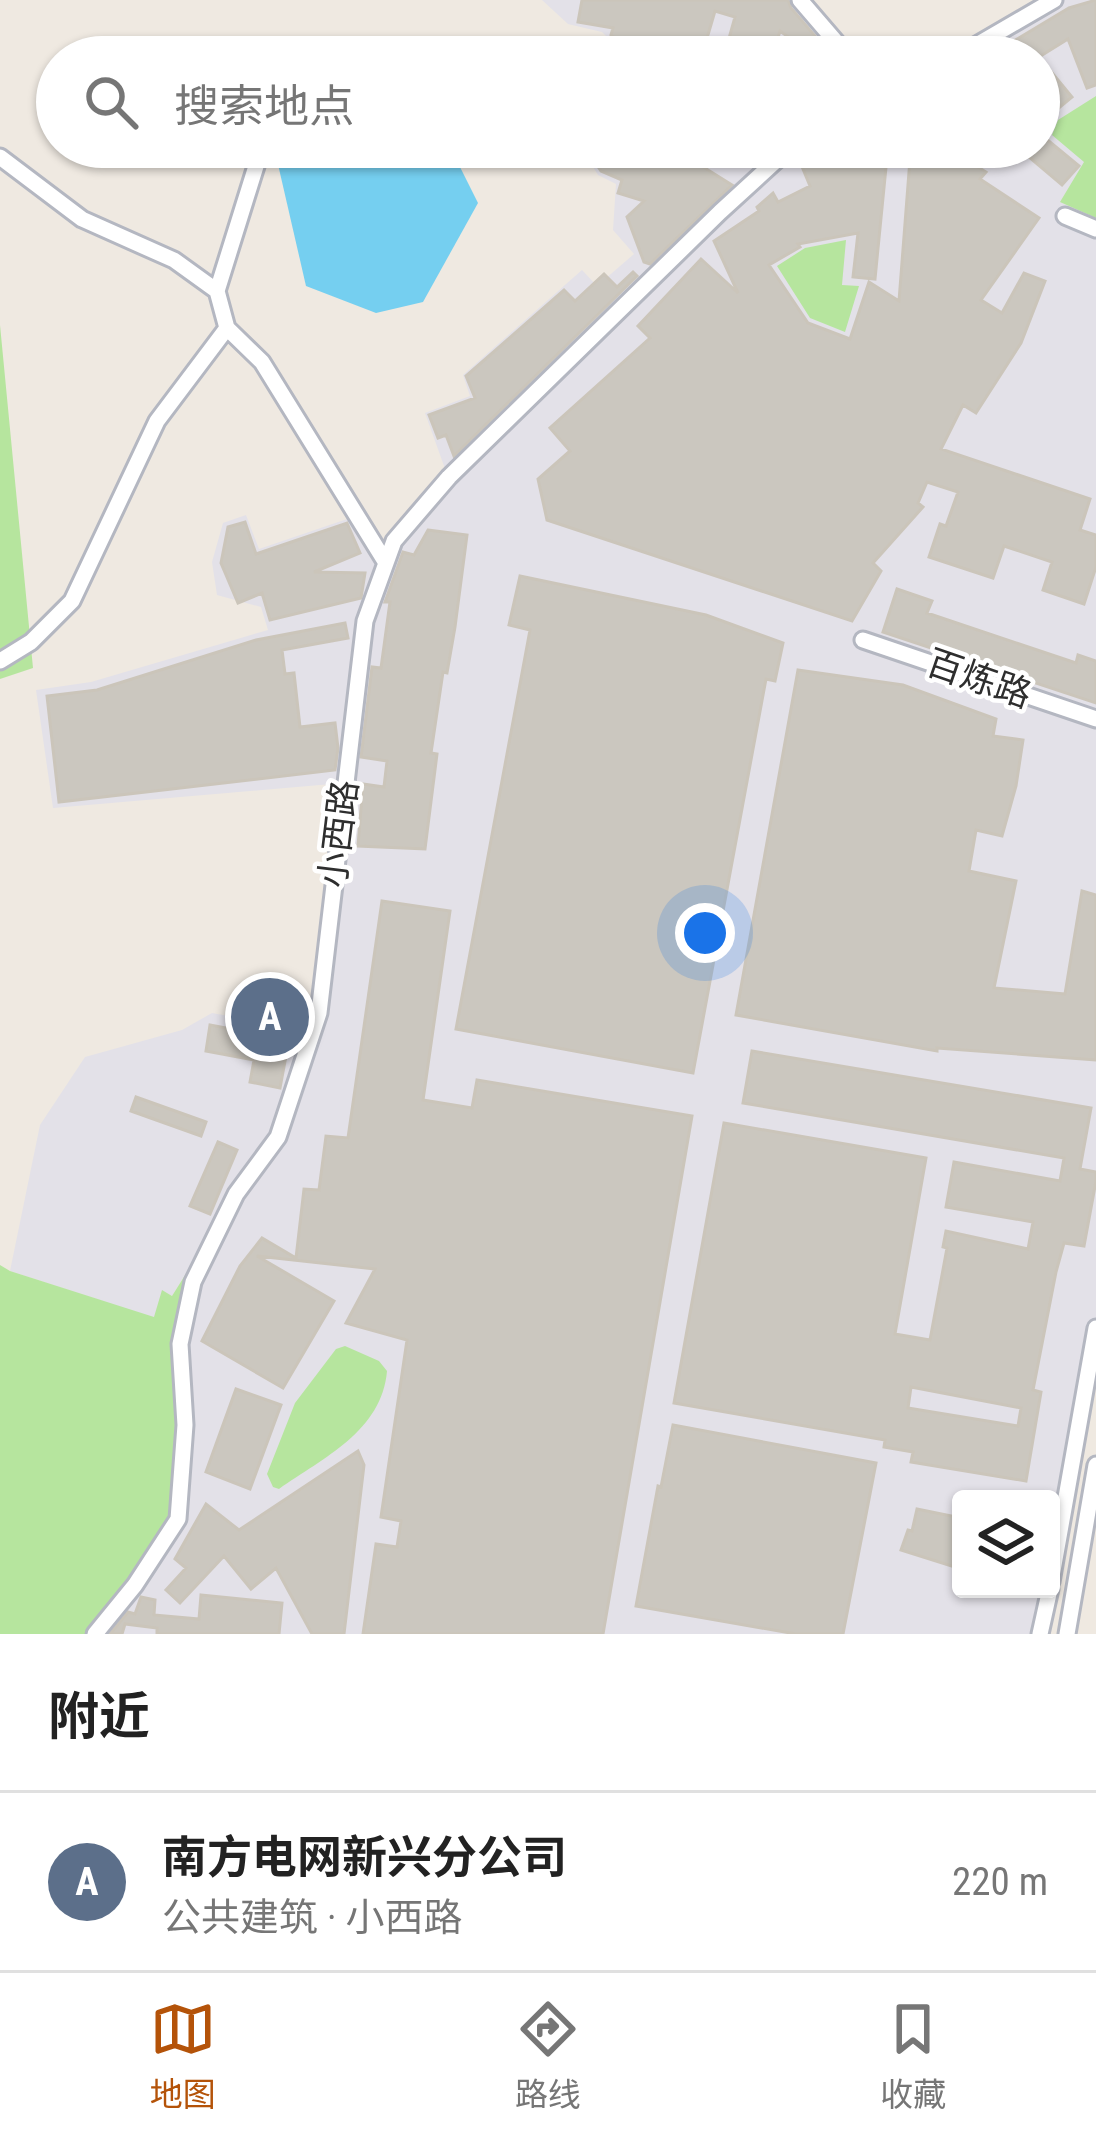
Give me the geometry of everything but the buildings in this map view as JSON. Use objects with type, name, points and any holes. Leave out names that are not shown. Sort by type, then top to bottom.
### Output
[{"type":"street","points":[[800,0],[831,36]]},
{"type":"street","points":[[992,36],[1054,0]]},
{"type":"street","points":[[0,157],[82,219],[174,260],[217,291]]},
{"type":"street","points":[[255,168],[217,291],[227,328],[262,362],[386,563]]},
{"type":"street","name":"小西路","points":[[95,1634],[135,1585],[178,1519],[185,1425],[180,1344],[193,1282],[236,1194],[278,1137],[319,1012],[365,621],[394,541],[448,477],[768,168]]},
{"type":"street","points":[[1065,216],[1096,229]]},
{"type":"street","points":[[0,661],[31,642],[72,601],[157,421],[227,328]]},
{"type":"street","name":"百炼路","points":[[862,640],[1096,719]]},
{"type":"street","points":[[1060,1533],[1096,1328]]},
{"type":"street","points":[[1066,1634],[1096,1466],[1075,1456]]},
{"type":"street","points":[[1040,1634],[1047,1598]]},
{"type":"shaded area","points":[[542,0],[800,0],[831,36],[606,36],[568,24]]},
{"type":"shaded area","points":[[1054,0],[1096,0],[1096,1363],[1060,1536],[1060,1490],[952,1490],[952,1598],[1047,1598],[1040,1634],[95,1634],[180,1344],[193,1282],[227,1210],[172,1296],[163,1291],[154,1318],[10,1271],[40,1125],[85,1057],[182,1030],[212,1013],[312,1031],[343,783],[53,808],[36,690],[91,682],[268,630],[261,607],[217,595],[212,562],[223,523],[246,515],[259,549],[350,518],[379,559],[448,477],[425,413],[470,396],[463,375],[582,270],[597,286],[634,254],[613,230],[616,184],[594,168],[1060,168],[1060,36],[992,36]]},
{"type":"green space","points":[[1096,96],[1096,218],[1060,202],[1084,162],[1060,142],[1060,119]]},
{"type":"green space","points":[[846,240],[842,285],[859,286],[845,332],[810,318],[777,266],[805,248]]},
{"type":"green space","points":[[0,325],[33,668],[0,679]]},
{"type":"green space","points":[[236,1194],[193,1282],[180,1343],[178,1519],[95,1634],[0,1634],[0,1265],[154,1317],[162,1290],[172,1296]]},
{"type":"green space","points":[[345,1346],[379,1361],[387,1371],[374,1410],[331,1454],[279,1489],[273,1487],[267,1474],[295,1403],[336,1349]]},
{"type":"water","points":[[279,168],[460,168],[478,203],[423,302],[376,313],[306,286]]},
{"type":"place","name":"南方电网新兴分公司","points":[[270,1017]]}]
